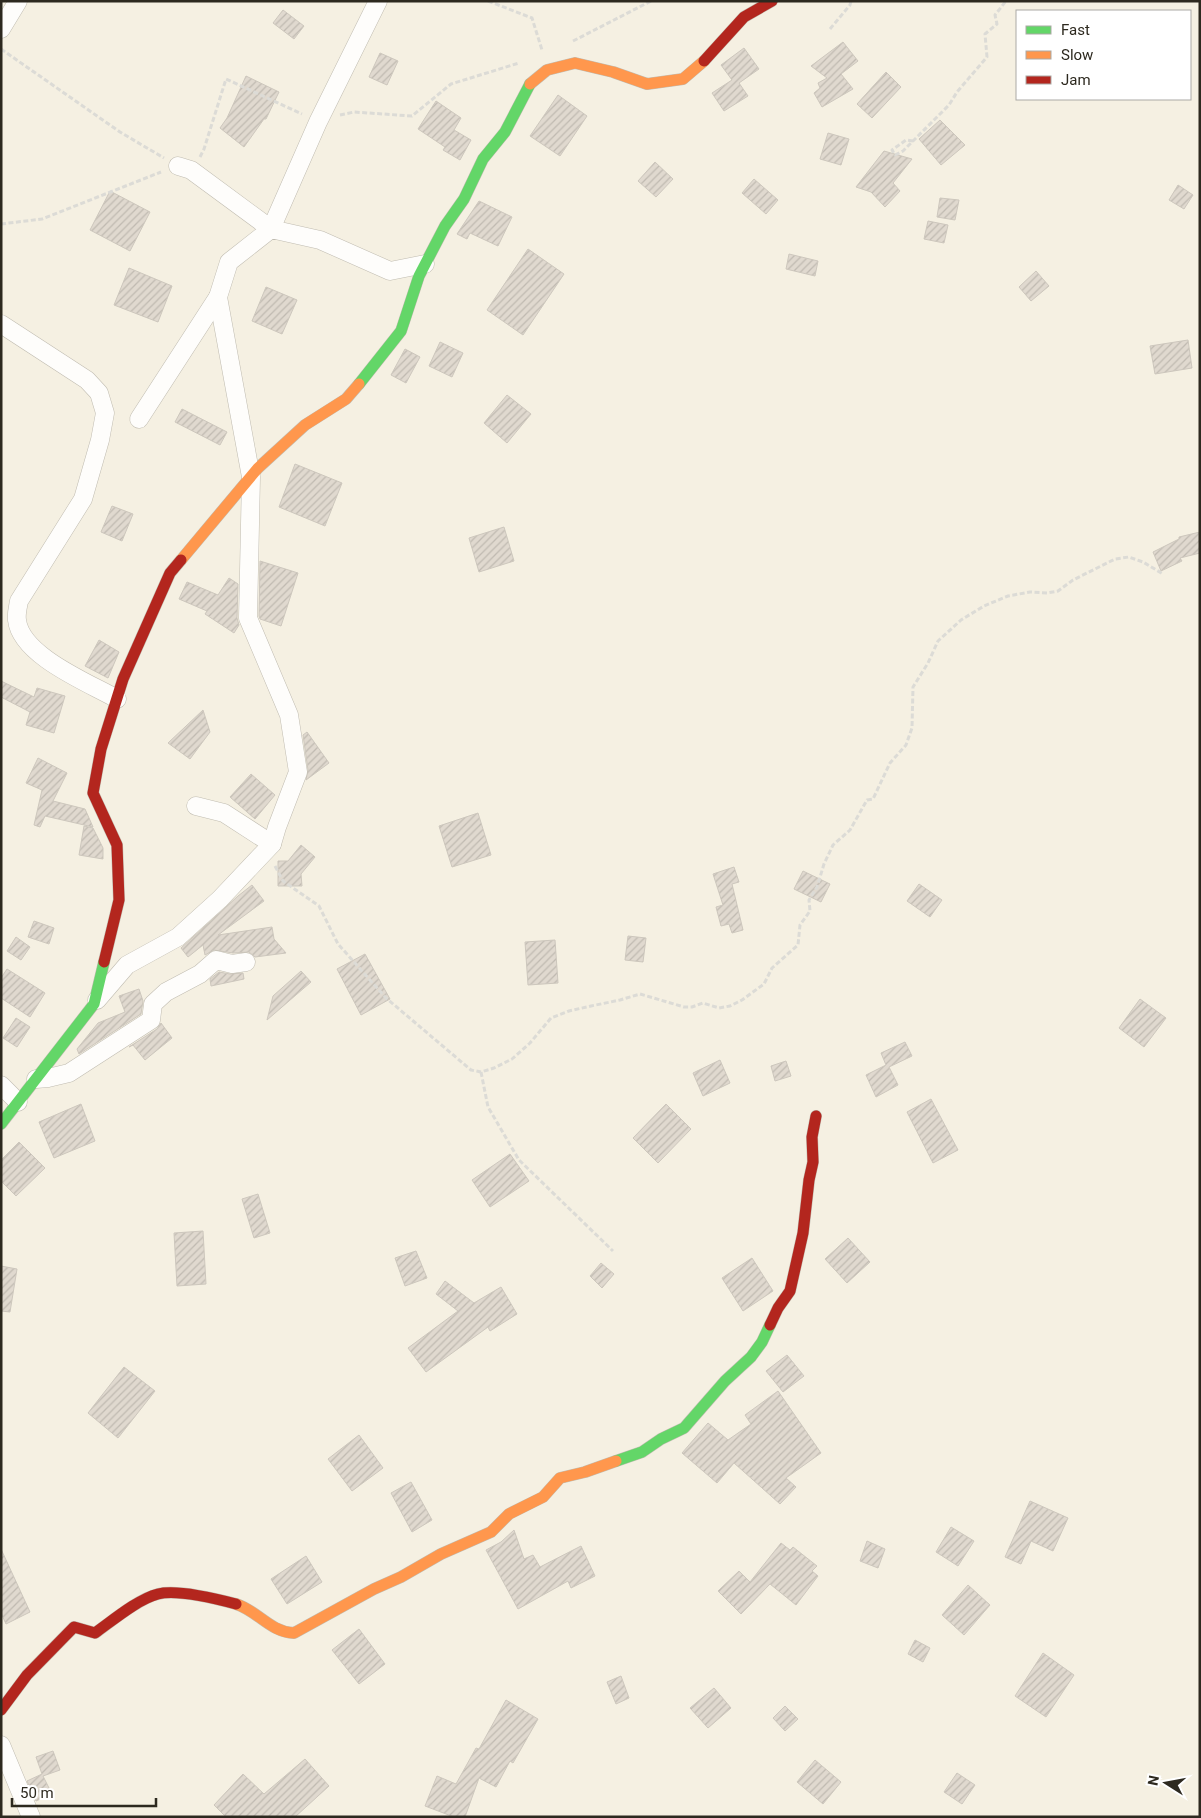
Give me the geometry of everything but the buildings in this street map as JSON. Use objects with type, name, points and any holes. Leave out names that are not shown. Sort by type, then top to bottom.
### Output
[{"type":"street","points":[[1,29],[18,1]]},
{"type":"street","points":[[139,420],[218,297],[229,262],[271,229],[318,122],[378,1]]},
{"type":"street","points":[[94,1004],[119,900],[117,845],[93,794],[101,749],[124,679],[170,574],[258,468],[305,425],[346,399],[401,331],[419,276],[425,264],[445,226],[464,199],[483,159],[505,132],[531,82],[547,70],[575,63],[613,72],[647,84],[683,80],[699,66],[744,17],[772,1]]},
{"type":"street","points":[[185,168],[271,229],[320,240],[390,271],[425,264]]},
{"type":"street","points":[[1,1124],[94,1004],[128,965],[178,938],[220,899],[269,847],[298,772],[289,715],[248,618],[251,477],[218,297]]},
{"type":"street","points":[[1,324],[86,380],[99,393],[105,412],[100,440],[83,499],[19,601],[17,620],[24,638],[44,659],[117,699]]},
{"type":"street","points":[[196,806],[224,813],[269,847]]},
{"type":"street","points":[[36,1079],[69,1073],[125,1035],[151,1020],[153,1004],[166,992],[200,974],[216,960],[232,964],[246,962]]},
{"type":"street","points":[[1,1085],[18,1102]]},
{"type":"street","points":[[1,1710],[27,1675],[74,1627],[95,1634],[111,1621],[158,1593],[181,1592],[246,1607],[263,1622],[276,1630],[284,1633],[294,1633],[374,1589],[401,1578],[441,1554],[490,1532],[510,1514],[544,1497],[560,1478],[585,1472],[642,1452],[684,1428],[725,1381],[751,1357],[762,1342],[778,1308],[790,1291],[803,1233],[809,1180],[814,1162],[812,1137],[816,1116]]},
{"type":"street","points":[[1,1745],[31,1817]]},
{"type":"path","points":[[488,1],[532,18],[547,70]]},
{"type":"path","points":[[830,29],[850,5],[851,1]]},
{"type":"path","points":[[912,141],[906,140],[892,150],[895,155],[903,151],[949,105],[957,92],[987,57],[985,34],[997,24],[995,15],[1006,1]]},
{"type":"path","points":[[570,42],[650,2]]},
{"type":"path","points":[[1,50],[120,132],[185,168]]},
{"type":"path","points":[[1,224],[42,220],[185,168],[204,149],[226,79],[318,122],[354,112],[412,116],[451,84],[525,61]]},
{"type":"path","points":[[269,847],[284,881],[319,906],[338,944],[386,998],[471,1070],[481,1072],[512,1059],[530,1043],[550,1018],[569,1011],[640,994],[684,1007],[692,1007],[703,1003],[719,1008],[730,1006],[764,984],[772,968],[798,945],[800,925],[810,911],[809,900],[817,887],[824,864],[833,846],[850,830],[867,800],[873,799],[890,763],[906,745],[912,728],[912,687],[928,663],[938,641],[961,620],[984,606],[1008,596],[1030,592],[1047,593],[1058,591],[1072,580],[1115,559],[1129,557],[1143,562],[1163,574]]},
{"type":"path","points":[[481,1072],[488,1107],[519,1160],[613,1251]]},
{"type":"traffic: fast","points":[[359,384],[401,331],[419,276],[445,226],[464,199],[483,159],[505,132],[530,84]]},
{"type":"traffic: fast","points":[[1,1124],[94,1004],[104,962]]},
{"type":"traffic: fast","points":[[616,1461],[642,1452],[661,1439],[684,1428],[725,1381],[751,1357],[762,1342],[770,1325]]},
{"type":"traffic: slow","points":[[530,84],[547,70],[575,63],[613,72],[647,84],[683,79],[704,61]]},
{"type":"traffic: slow","points":[[181,560],[258,468],[305,425],[346,399],[359,384]]},
{"type":"traffic: slow","points":[[236,1604],[251,1611],[278,1629],[294,1633],[441,1554],[491,1532],[509,1514],[543,1497],[560,1478],[585,1472],[616,1461]]},
{"type":"traffic: jam","points":[[704,61],[744,17],[772,1]]},
{"type":"traffic: jam","points":[[104,962],[119,900],[117,845],[93,793],[101,749],[123,679],[170,573],[181,560]]},
{"type":"traffic: jam","points":[[770,1325],[778,1308],[790,1291],[803,1233],[813,1162],[812,1137],[816,1116]]},
{"type":"traffic: jam","points":[[1,1710],[27,1675],[74,1627],[95,1633],[125,1611],[158,1594],[197,1595],[236,1604]]}]
